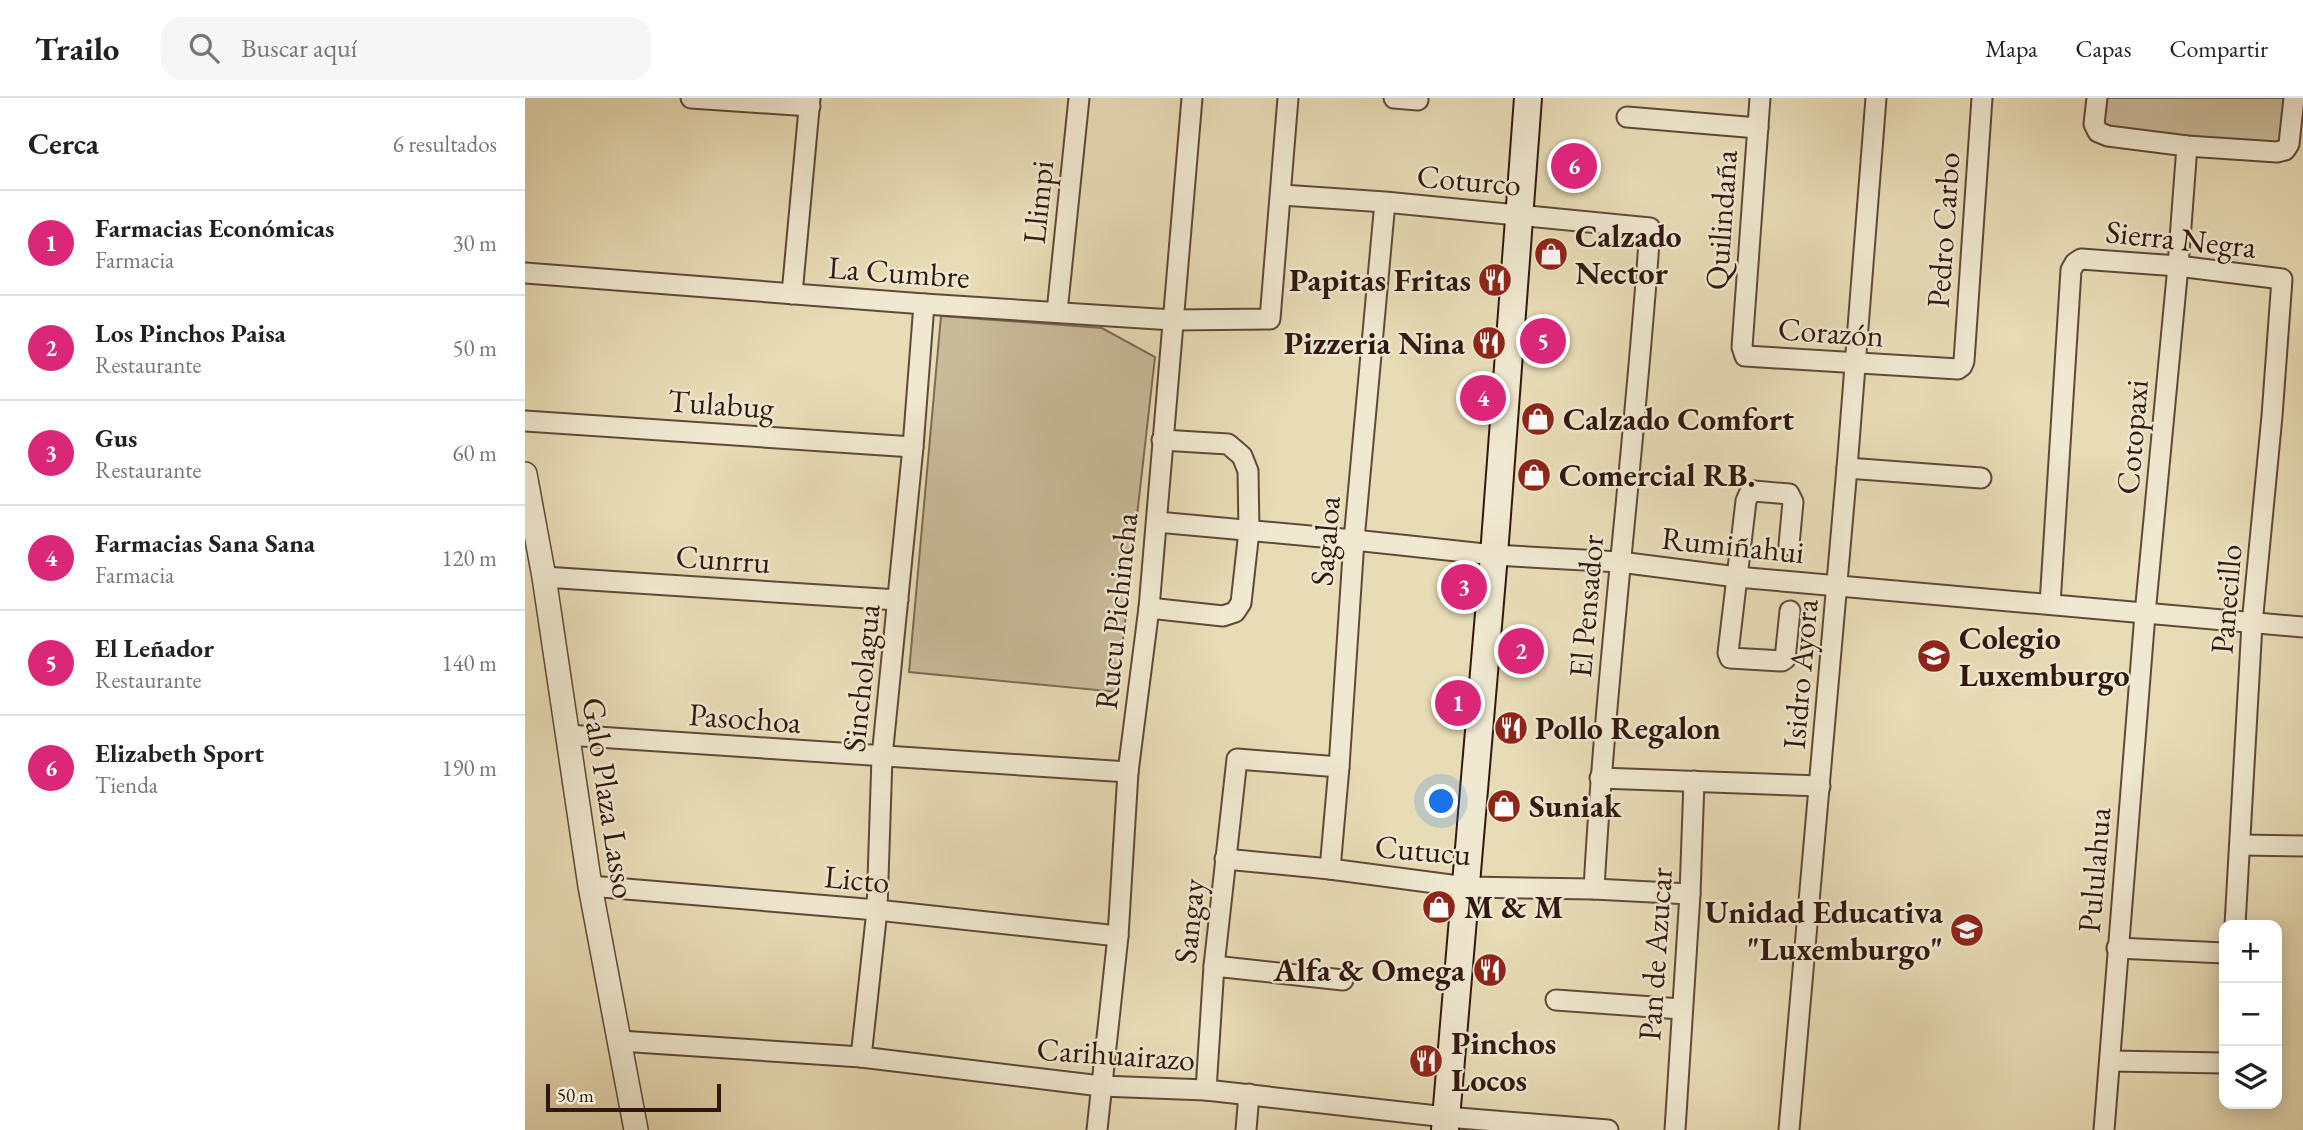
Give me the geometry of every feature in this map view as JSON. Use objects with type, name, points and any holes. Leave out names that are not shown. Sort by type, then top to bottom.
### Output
[{"type":"main road","points":[[1446,1124],[1494,555],[1528,98]]},
{"type":"street","points":[[691,98],[810,102],[792,294]]},
{"type":"street","name":"Llimpi","points":[[1057,313],[1079,98]]},
{"type":"street","name":"Rucu Pichincha","points":[[1097,1130],[1118,936],[1128,772],[1157,522],[1192,98]]},
{"type":"street","points":[[1282,195],[1289,98]]},
{"type":"street","points":[[1394,98],[1418,100]]},
{"type":"street","name":"Quilindaña","points":[[1742,347],[1760,98]]},
{"type":"street","name":"Isidro Ayora","points":[[1789,1130],[1856,364],[1876,98]]},
{"type":"street","name":"Pedro Carbo","points":[[1962,366],[1982,98]]},
{"type":"street","points":[[2097,98],[2094,124],[2098,132],[2108,136],[2187,146],[2277,152],[2285,150],[2289,144],[2294,98]]},
{"type":"street","points":[[1627,117],[1758,128]]},
{"type":"street","name":"Cotopaxi","points":[[2145,614],[2187,146]]},
{"type":"street","name":"La Cumbre","points":[[525,273],[1057,313],[1173,320],[1270,319],[1282,195]]},
{"type":"street","name":"Coturco","points":[[1282,195],[1385,202],[1650,228]]},
{"type":"street","name":"Sagaloa","points":[[1338,871],[1339,768],[1354,540],[1385,202]]},
{"type":"street","name":"El Pensador","points":[[1594,889],[1600,778],[1642,345],[1650,228]]},
{"type":"street","name":"Sierra Negra","points":[[2050,604],[2071,270],[2075,263],[2081,259],[2178,266],[2282,279]]},
{"type":"street","name":"Panecillo","points":[[2235,920],[2252,624],[2282,279]]},
{"type":"street","name":"Sincholagua","points":[[861,1057],[877,910],[882,757],[913,447],[924,304]]},
{"type":"street","name":"Corazón","points":[[1742,347],[1745,356],[1958,369],[1962,366]]},
{"type":"street","name":"Tulabug","points":[[525,421],[913,447]]},
{"type":"street","points":[[1149,608],[1223,616],[1235,612],[1241,603],[1249,531],[1248,471],[1242,456],[1228,444],[1162,440]]},
{"type":"street","points":[[1847,468],[1982,478]]},
{"type":"street","name":"Galo Plaza Lasso","points":[[525,474],[544,577],[590,886],[636,1130]]},
{"type":"street","points":[[1789,545],[1793,502],[1789,494],[1754,491],[1749,494],[1728,653],[1730,658],[1782,662],[1787,655],[1790,611]]},
{"type":"street","name":"Rumiñahui","points":[[1157,522],[1494,555],[1620,562],[1837,587],[2303,627]]},
{"type":"street","name":"Cunrru","points":[[544,577],[898,600]]},
{"type":"street","name":"Pululahua","points":[[2104,1130],[2145,614]]},
{"type":"street","name":"Pasochoa","points":[[567,736],[1128,772]]},
{"type":"street","name":"Sangay","points":[[1206,1090],[1214,966],[1237,759],[1339,768]]},
{"type":"street","points":[[1600,778],[1820,786]]},
{"type":"street","name":"Pan de Azucar","points":[[1675,1130],[1690,894],[1694,781]]},
{"type":"street","points":[[2241,845],[2303,845]]},
{"type":"street","name":"Cutucu","points":[[1225,859],[1466,887],[1594,889]]},
{"type":"street","name":"Licto","points":[[590,886],[877,910],[1118,936]]},
{"type":"street","points":[[1594,889],[1690,894]]},
{"type":"street","points":[[2117,948],[2219,953]]},
{"type":"street","points":[[1214,966],[1343,980]]},
{"type":"street","points":[[1556,1000],[1681,1009]]},
{"type":"street","name":"Carihuairazo","points":[[620,1041],[861,1057],[1101,1086],[1249,1094],[1446,1124],[1608,1130]]},
{"type":"street","points":[[2110,1061],[2219,1063]]},
{"type":"street","points":[[1246,1130],[1249,1094]]},
{"type":"shaded area","points":[[2103,98],[2288,98],[2283,146],[2100,129]]},
{"type":"shaded area","points":[[941,316],[1102,328],[1155,357],[1117,692],[909,672]]},
{"type":"place","name":"Elizabeth Sport","points":[[1574,166]]},
{"type":"place","name":"Calzado Nector","points":[[1551,254]]},
{"type":"place","name":"Papitas Fritas","points":[[1495,280]]},
{"type":"place","name":"El Leñador","points":[[1543,341]]},
{"type":"place","name":"Pizzeria Nina","points":[[1489,343]]},
{"type":"place","name":"Farmacias Sana Sana","points":[[1483,398]]},
{"type":"place","name":"Calzado Comfort","points":[[1538,419]]},
{"type":"place","name":"Comercial RB.","points":[[1534,475]]},
{"type":"place","name":"Gus","points":[[1464,587]]},
{"type":"place","name":"Los Pinchos Paisa","points":[[1521,651]]},
{"type":"place","name":"Colegio Luxemburgo","points":[[1934,656]]},
{"type":"place","name":"Farmacias Económicas","points":[[1458,703]]},
{"type":"place","name":"Pollo Regalon","points":[[1511,728]]},
{"type":"place","name":"Suniak","points":[[1504,806]]},
{"type":"place","name":"M & M","points":[[1439,907]]},
{"type":"place","name":"Unidad Educativa \"Luxemburgo\"","points":[[1967,930]]},
{"type":"place","name":"Alfa & Omega","points":[[1490,970]]},
{"type":"place","name":"Pinchos Locos","points":[[1426,1061]]}]
